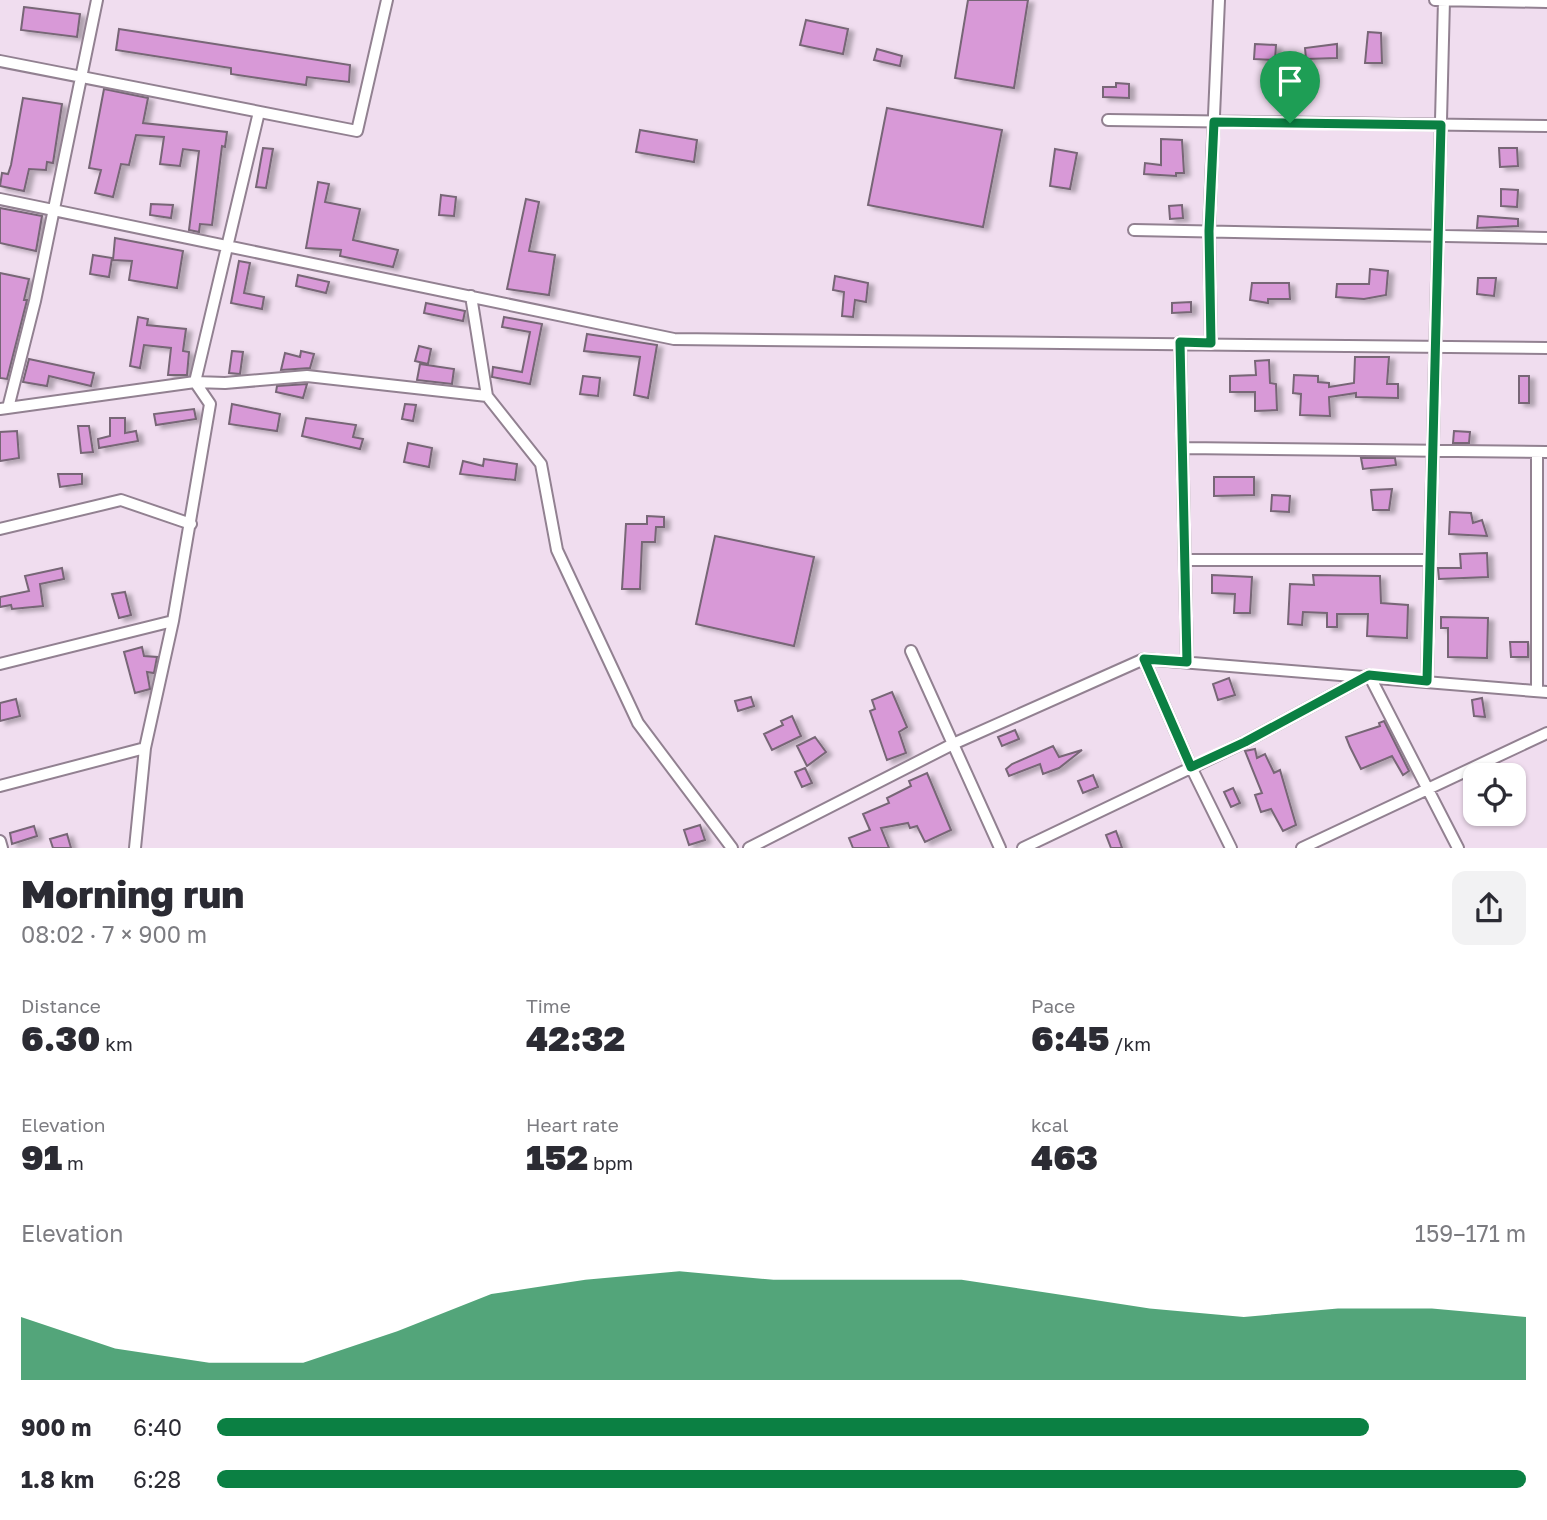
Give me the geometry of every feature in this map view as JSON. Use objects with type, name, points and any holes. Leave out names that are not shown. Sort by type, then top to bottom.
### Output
[{"type":"street","points":[[97,0],[54,209],[4,409],[195,382],[225,383],[307,376],[487,396]]},
{"type":"street","points":[[0,61],[357,131],[387,0]]},
{"type":"street","points":[[1211,343],[1209,231],[1219,0]]},
{"type":"street","points":[[1435,0],[1547,2]]},
{"type":"street","points":[[1427,681],[1444,0]]},
{"type":"street","points":[[135,848],[145,748],[173,621],[210,404],[195,382],[259,112]]},
{"type":"street","points":[[1108,120],[1547,126]]},
{"type":"street","points":[[0,199],[674,339],[1180,342],[1547,348]]},
{"type":"street","points":[[1133,230],[1547,238]]},
{"type":"street","points":[[471,296],[487,396],[541,464],[557,550],[638,723],[732,848]]},
{"type":"street","points":[[1180,342],[1187,662]]},
{"type":"street","points":[[750,848],[953,744],[1144,659],[1369,675],[1542,692],[1542,452],[1183,448]]},
{"type":"street","points":[[0,529],[121,500],[191,524]]},
{"type":"street","points":[[1185,560],[1430,561]]},
{"type":"street","points":[[0,664],[173,621]]},
{"type":"street","points":[[911,651],[1000,848]]},
{"type":"street","points":[[1144,659],[1191,767],[1231,848]]},
{"type":"street","points":[[1023,848],[1245,742],[1369,675]]},
{"type":"street","points":[[1369,675],[1458,848]]},
{"type":"street","points":[[1302,848],[1547,733]]},
{"type":"street","points":[[0,786],[145,748]]},
{"type":"street","points":[[0,841],[2,848]]},
{"type":"building","points":[[968,0],[1028,0],[1014,88],[955,78]]},
{"type":"building","points":[[24,7],[80,14],[77,37],[21,30]]},
{"type":"building","points":[[806,20],[848,29],[843,54],[800,45]]},
{"type":"building","points":[[119,29],[350,65],[349,82],[307,77],[306,85],[231,74],[231,68],[116,50]]},
{"type":"building","points":[[1368,32],[1381,33],[1382,63],[1365,63]]},
{"type":"building","points":[[1255,44],[1276,45],[1275,60],[1254,59]]},
{"type":"building","points":[[1337,44],[1337,58],[1306,59],[1305,48]]},
{"type":"building","points":[[877,49],[902,56],[900,66],[874,60]]},
{"type":"building","points":[[1116,83],[1129,84],[1129,98],[1103,97],[1103,87],[1116,87]]},
{"type":"building","points":[[104,89],[148,98],[143,123],[227,132],[225,147],[222,146],[212,225],[200,224],[199,232],[189,230],[199,151],[183,149],[180,166],[160,164],[164,137],[136,135],[129,165],[121,164],[113,197],[95,193],[101,170],[89,168]]},
{"type":"building","points":[[23,98],[62,104],[53,163],[47,162],[46,170],[29,169],[24,191],[0,186],[2,173],[8,174],[11,165]]},
{"type":"building","points":[[887,108],[1002,130],[983,227],[868,205]]},
{"type":"building","points":[[640,130],[697,140],[694,162],[636,152]]},
{"type":"building","points":[[1161,139],[1182,140],[1184,173],[1176,173],[1176,176],[1144,174],[1145,163],[1161,165]]},
{"type":"building","points":[[263,148],[273,149],[266,188],[256,187]]},
{"type":"building","points":[[1499,148],[1517,148],[1518,166],[1500,167]]},
{"type":"building","points":[[1055,149],[1077,153],[1070,189],[1050,186]]},
{"type":"building","points":[[318,182],[329,184],[325,202],[360,209],[353,240],[398,250],[393,267],[340,256],[341,250],[306,248]]},
{"type":"building","points":[[1501,189],[1518,190],[1517,207],[1501,206]]},
{"type":"building","points":[[441,195],[456,197],[454,216],[439,215]]},
{"type":"building","points":[[526,199],[539,202],[529,251],[555,255],[549,295],[507,289]]},
{"type":"building","points":[[151,204],[173,205],[171,218],[150,215]]},
{"type":"building","points":[[1182,205],[1183,218],[1170,219],[1169,206]]},
{"type":"building","points":[[0,208],[42,216],[36,251],[0,243]]},
{"type":"building","points":[[1478,216],[1518,219],[1518,226],[1477,228]]},
{"type":"building","points":[[115,238],[183,251],[177,288],[129,280],[132,261],[113,260]]},
{"type":"building","points":[[93,255],[112,258],[109,277],[90,274]]},
{"type":"building","points":[[239,261],[250,263],[244,293],[264,297],[262,309],[231,303]]},
{"type":"building","points":[[1370,269],[1388,271],[1386,295],[1364,299],[1336,297],[1337,284],[1369,284]]},
{"type":"building","points":[[0,273],[29,279],[24,300],[27,300],[7,379],[0,378]]},
{"type":"building","points":[[298,275],[329,282],[326,293],[296,286]]},
{"type":"building","points":[[835,276],[868,283],[866,302],[855,300],[853,317],[842,316],[844,292],[833,290]]},
{"type":"building","points":[[1478,278],[1496,278],[1494,296],[1477,294]]},
{"type":"building","points":[[1252,283],[1289,283],[1290,299],[1268,299],[1268,303],[1250,300]]},
{"type":"building","points":[[1191,302],[1191,312],[1172,313],[1172,303]]},
{"type":"building","points":[[426,303],[465,311],[463,321],[424,313]]},
{"type":"building","points":[[138,317],[148,319],[147,325],[186,329],[183,351],[189,352],[187,375],[168,375],[171,348],[144,345],[140,368],[130,366]]},
{"type":"building","points":[[504,317],[542,324],[530,384],[492,377],[493,367],[522,372],[530,332],[502,327]]},
{"type":"building","points":[[587,334],[657,345],[648,398],[634,395],[640,357],[584,351]]},
{"type":"building","points":[[419,346],[431,349],[428,364],[415,361]]},
{"type":"building","points":[[232,351],[243,352],[240,374],[229,373]]},
{"type":"building","points":[[301,351],[314,354],[310,368],[281,370],[285,353],[300,357]]},
{"type":"building","points":[[1355,357],[1389,357],[1387,384],[1398,384],[1398,398],[1356,397],[1356,393],[1329,397],[1330,416],[1300,415],[1301,394],[1293,393],[1294,375],[1318,376],[1318,382],[1329,383],[1329,387],[1354,383]]},
{"type":"building","points":[[29,359],[94,373],[91,386],[49,376],[47,386],[23,382]]},
{"type":"building","points":[[1269,360],[1270,383],[1276,384],[1277,410],[1255,411],[1255,392],[1230,392],[1230,376],[1256,375],[1255,361]]},
{"type":"building","points":[[420,364],[454,369],[452,384],[417,380]]},
{"type":"building","points":[[583,376],[600,378],[598,396],[580,394]]},
{"type":"building","points":[[1519,376],[1529,376],[1529,403],[1519,403]]},
{"type":"building","points":[[307,384],[303,398],[276,392],[277,386]]},
{"type":"building","points":[[232,404],[280,414],[277,431],[229,424]]},
{"type":"building","points":[[405,404],[416,405],[413,421],[402,419]]},
{"type":"building","points":[[194,409],[196,419],[156,425],[154,414]]},
{"type":"building","points":[[110,418],[125,418],[125,433],[136,431],[138,441],[99,448],[98,439],[110,436]]},
{"type":"building","points":[[306,418],[356,425],[353,437],[363,439],[360,449],[302,436]]},
{"type":"building","points":[[78,426],[89,426],[93,452],[81,453]]},
{"type":"building","points":[[17,431],[19,458],[0,461],[0,432]]},
{"type":"building","points":[[1454,431],[1470,432],[1469,443],[1453,443]]},
{"type":"building","points":[[408,443],[432,448],[429,467],[404,462]]},
{"type":"building","points":[[1361,458],[1395,458],[1396,465],[1363,469]]},
{"type":"building","points":[[484,459],[517,464],[515,480],[460,474],[463,461],[483,466]]},
{"type":"building","points":[[58,474],[82,474],[82,484],[60,487]]},
{"type":"building","points":[[1214,477],[1254,477],[1254,495],[1214,496]]},
{"type":"building","points":[[1392,489],[1389,510],[1373,510],[1371,490]]},
{"type":"building","points":[[1272,495],[1290,496],[1289,512],[1271,511]]},
{"type":"building","points":[[1450,512],[1471,513],[1473,523],[1482,520],[1487,536],[1449,534]]},
{"type":"building","points":[[647,516],[664,517],[664,527],[656,527],[655,542],[642,542],[640,589],[622,589],[626,524],[647,524]]},
{"type":"building","points":[[715,536],[814,557],[794,646],[696,624]]},
{"type":"building","points":[[1487,553],[1488,577],[1439,579],[1438,568],[1461,568],[1460,554]]},
{"type":"building","points":[[62,568],[64,579],[40,584],[43,606],[12,609],[11,605],[0,607],[0,597],[29,591],[25,576]]},
{"type":"building","points":[[1212,575],[1252,577],[1250,613],[1234,613],[1235,594],[1212,593]]},
{"type":"building","points":[[1313,575],[1380,576],[1381,603],[1408,605],[1407,638],[1367,636],[1368,614],[1337,614],[1337,627],[1327,627],[1327,613],[1303,612],[1302,625],[1288,624],[1290,584],[1314,585]]},
{"type":"building","points":[[125,592],[131,615],[119,618],[112,594]]},
{"type":"building","points":[[1441,617],[1488,618],[1487,658],[1448,657],[1448,628],[1441,628]]},
{"type":"building","points":[[1510,642],[1528,642],[1528,657],[1511,657]]},
{"type":"building","points":[[142,647],[144,656],[157,657],[154,673],[147,672],[150,689],[135,693],[124,652]]},
{"type":"building","points":[[1229,678],[1235,695],[1218,700],[1213,684]]},
{"type":"building","points":[[892,692],[907,727],[899,732],[906,753],[887,760],[870,711],[875,709],[872,700]]},
{"type":"building","points":[[751,697],[754,706],[738,711],[735,701]]},
{"type":"building","points":[[1482,698],[1485,717],[1474,716],[1472,700]]},
{"type":"building","points":[[16,699],[20,716],[0,721],[0,703]]},
{"type":"building","points":[[792,716],[801,736],[772,750],[764,734],[783,725],[781,721]]},
{"type":"building","points":[[1384,721],[1409,771],[1403,775],[1392,756],[1361,769],[1346,737],[1380,726],[1379,723]]},
{"type":"building","points":[[1015,730],[1019,739],[1002,746],[998,737]]},
{"type":"building","points":[[815,737],[826,752],[807,766],[797,746]]},
{"type":"building","points":[[1053,746],[1059,757],[1082,750],[1059,768],[1043,774],[1040,764],[1009,776],[1006,769],[1012,764]]},
{"type":"building","points":[[1255,749],[1257,758],[1265,754],[1274,773],[1280,770],[1296,825],[1283,831],[1271,809],[1261,812],[1255,795],[1262,793],[1245,751]]},
{"type":"building","points":[[805,768],[812,783],[802,787],[795,772]]},
{"type":"building","points":[[927,773],[951,830],[925,842],[917,826],[910,828],[908,823],[881,828],[889,848],[853,848],[849,838],[870,830],[863,814],[889,803],[887,798],[911,786],[909,781]]},
{"type":"building","points":[[1093,775],[1098,787],[1083,793],[1078,781]]},
{"type":"building","points":[[1233,788],[1240,803],[1231,807],[1224,792]]},
{"type":"building","points":[[700,825],[705,840],[689,845],[684,830]]},
{"type":"building","points":[[34,826],[37,836],[12,844],[10,833]]},
{"type":"building","points":[[1116,831],[1122,848],[1111,848],[1106,835]]},
{"type":"building","points":[[67,834],[71,848],[53,848],[50,839]]},
{"type":"route","points":[[1214,122],[1290,123],[1441,125],[1427,681],[1369,675],[1245,742],[1191,767],[1144,659],[1187,662],[1180,342],[1211,343],[1209,231],[1214,122]]}]
